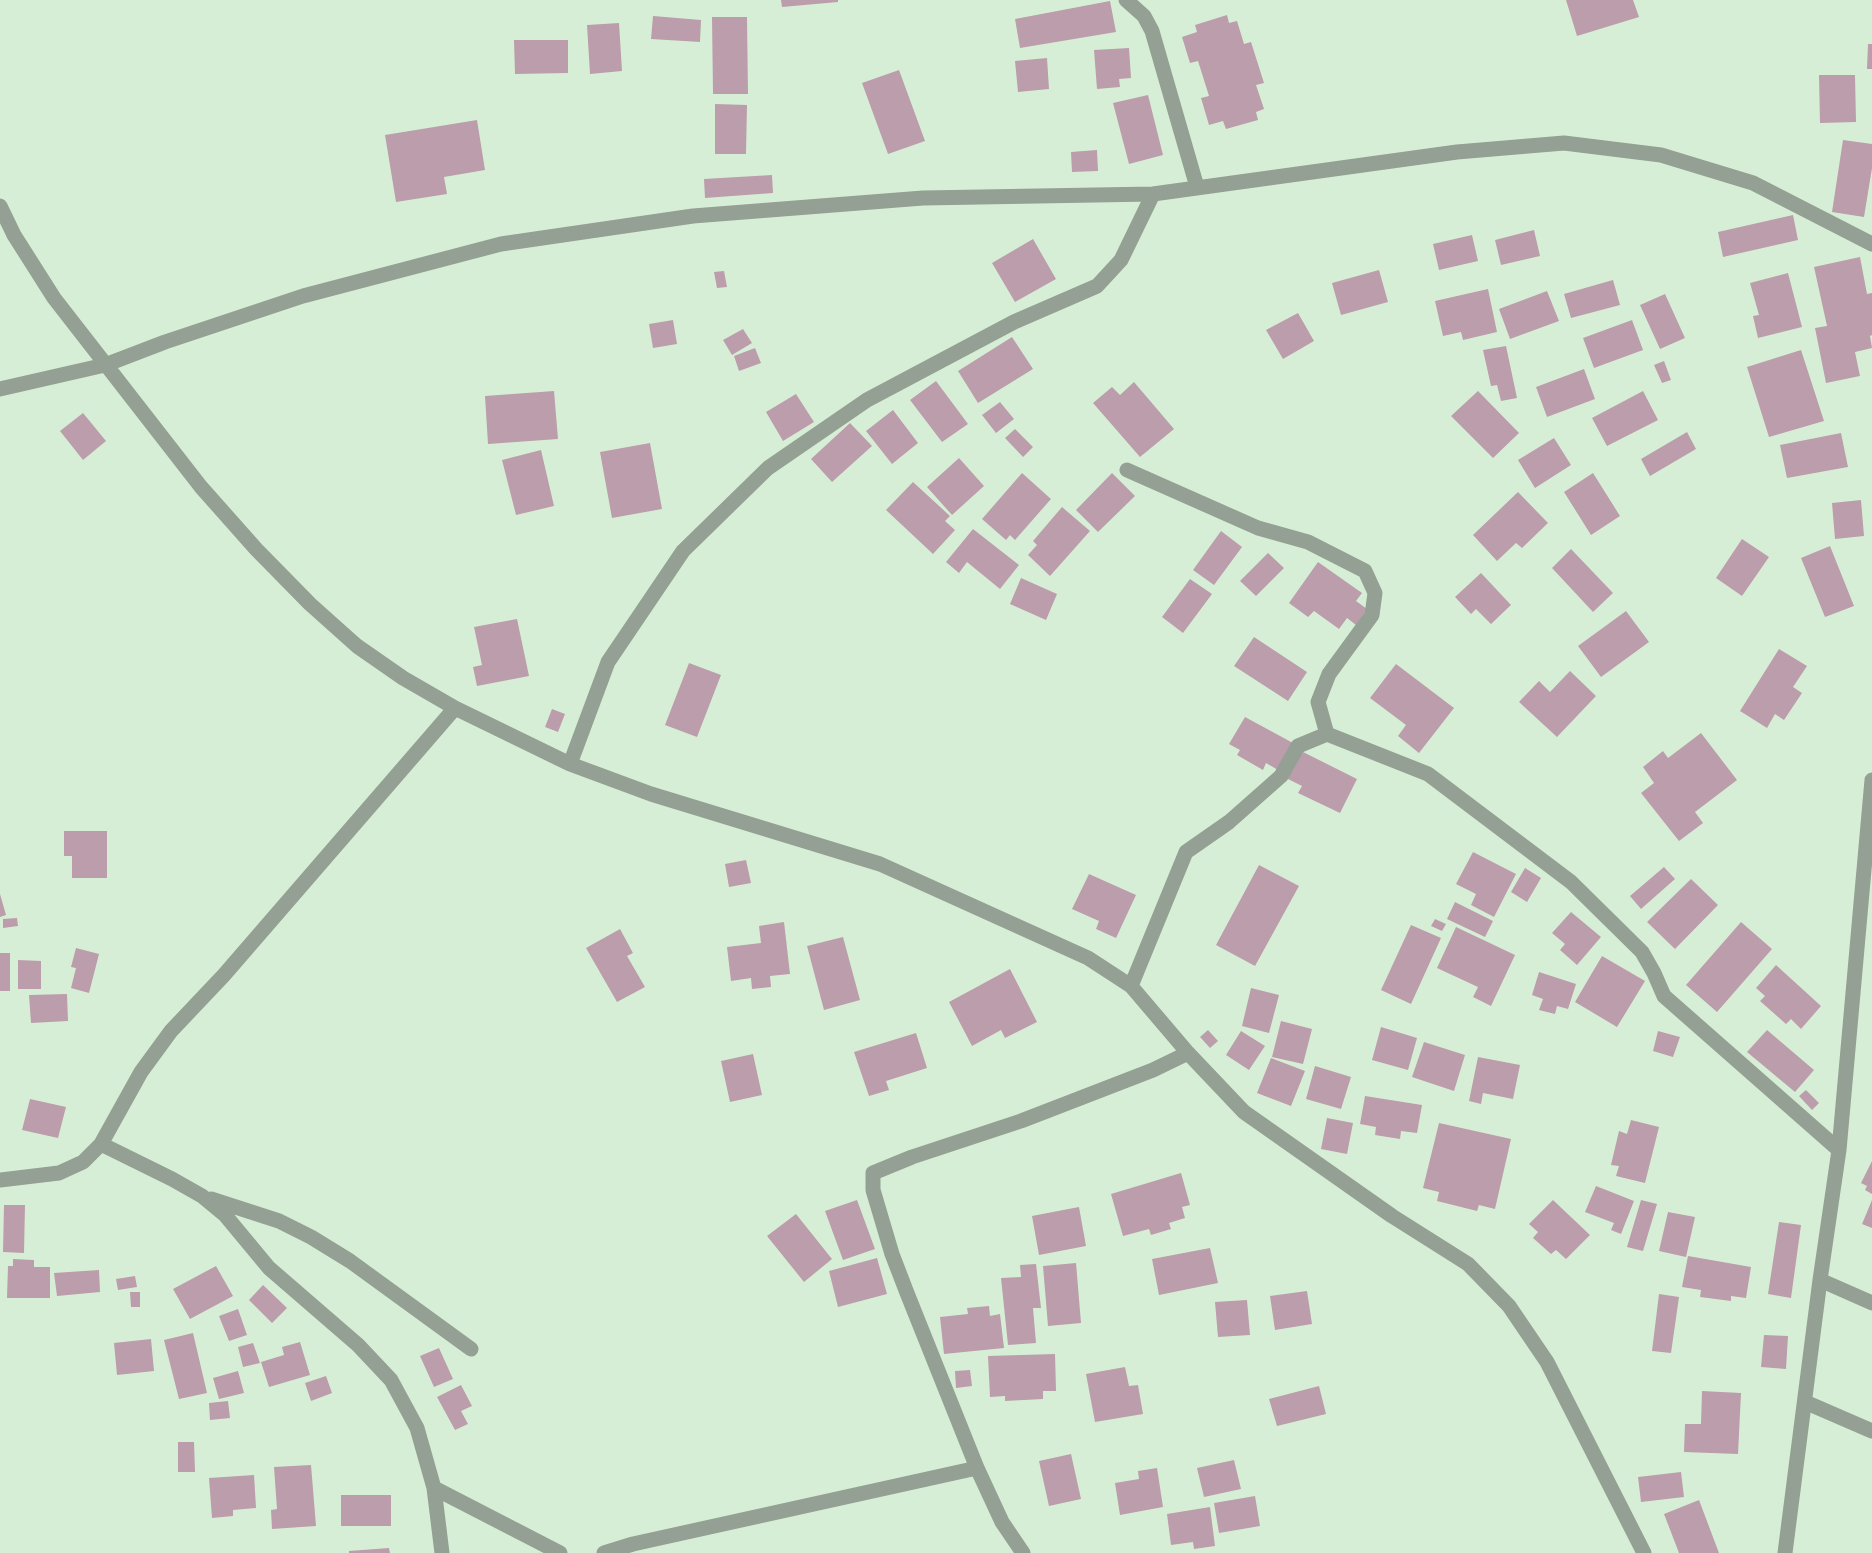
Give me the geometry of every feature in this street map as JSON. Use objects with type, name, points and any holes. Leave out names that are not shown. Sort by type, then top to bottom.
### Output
[{"type":"street","points":[[1126,0],[1144,16],[1152,31],[1197,187]]},
{"type":"street","points":[[0,389],[105,365],[165,342],[303,297],[501,244],[693,216],[923,198],[1153,194],[1457,152],[1564,143],[1660,155],[1752,183],[1872,244]]},
{"type":"street","points":[[570,764],[608,662],[683,551],[768,468],[867,400],[1014,322],[1096,286],[1121,260],[1153,194]]},
{"type":"street","points":[[0,206],[14,235],[54,298],[201,487],[256,549],[310,604],[357,646],[402,678],[455,708],[570,764],[651,794],[880,864],[1088,958],[1131,986],[1188,1053],[1244,1112],[1392,1216],[1468,1264],[1509,1306],[1547,1362],[1644,1553]]},
{"type":"street","points":[[1127,470],[1258,528],[1308,542],[1365,571],[1375,593],[1372,615],[1329,674],[1318,702],[1327,734]]},
{"type":"street","points":[[0,1180],[59,1173],[83,1162],[101,1144],[141,1072],[171,1031],[231,966],[455,708]]},
{"type":"street","points":[[1131,986],[1186,852],[1229,822],[1281,776],[1298,746],[1327,734],[1428,774],[1571,882],[1642,952],[1664,996],[1839,1150]]},
{"type":"street","points":[[1785,1553],[1839,1150],[1872,780]]},
{"type":"street","points":[[1023,1553],[1002,1522],[977,1468],[892,1254],[873,1190],[873,1173],[912,1156],[1022,1121],[1153,1070],[1188,1053]]},
{"type":"street","points":[[101,1144],[202,1196],[250,1210],[311,1237],[350,1261],[471,1350]]},
{"type":"street","points":[[202,1196],[225,1215],[268,1268],[358,1345],[391,1380],[417,1428],[434,1488],[442,1553]]},
{"type":"street","points":[[1820,1280],[1872,1303]]},
{"type":"street","points":[[1805,1402],[1872,1431]]},
{"type":"street","points":[[604,1553],[633,1544],[977,1468]]},
{"type":"street","points":[[434,1488],[560,1553]]},
{"type":"building","points":[[781,0],[838,0],[838,2],[782,7]]},
{"type":"building","points":[[1566,0],[1633,0],[1639,17],[1577,36]]},
{"type":"building","points":[[1110,1],[1116,32],[1020,48],[1015,19]]},
{"type":"building","points":[[1227,15],[1229,23],[1237,21],[1244,44],[1251,42],[1264,83],[1256,85],[1264,109],[1256,112],[1258,120],[1226,129],[1223,121],[1209,125],[1201,98],[1209,96],[1198,61],[1190,63],[1182,37],[1197,32],[1195,25]]},
{"type":"building","points":[[653,16],[701,20],[700,42],[651,39]]},
{"type":"building","points":[[712,17],[747,17],[748,94],[713,94]]},
{"type":"building","points":[[619,23],[622,71],[590,74],[587,25]]},
{"type":"building","points":[[514,40],[568,40],[568,73],[515,74]]},
{"type":"building","points":[[1868,44],[1872,44],[1872,69],[1867,69]]},
{"type":"building","points":[[1129,48],[1131,78],[1119,79],[1120,87],[1097,89],[1094,50]]},
{"type":"building","points":[[1047,58],[1049,89],[1018,92],[1015,61]]},
{"type":"building","points":[[899,70],[925,141],[888,154],[862,83]]},
{"type":"building","points":[[1819,75],[1855,75],[1856,122],[1820,123]]},
{"type":"building","points":[[1148,95],[1163,155],[1129,164],[1113,103]]},
{"type":"building","points":[[715,104],[747,105],[746,154],[715,154]]},
{"type":"building","points":[[477,120],[485,170],[444,177],[447,194],[396,202],[385,135]]},
{"type":"building","points":[[1843,140],[1872,144],[1872,168],[1864,217],[1832,212]]},
{"type":"building","points":[[1097,150],[1098,171],[1072,172],[1071,152]]},
{"type":"building","points":[[772,175],[773,193],[705,198],[704,179]]},
{"type":"building","points":[[1793,215],[1798,240],[1723,257],[1718,232]]},
{"type":"building","points":[[1534,230],[1540,256],[1501,265],[1495,240]]},
{"type":"building","points":[[1472,235],[1478,261],[1439,270],[1433,244]]},
{"type":"building","points":[[1033,239],[1056,279],[1015,302],[992,263]]},
{"type":"building","points":[[1860,257],[1867,294],[1872,293],[1872,335],[1870,336],[1872,348],[1855,352],[1860,376],[1826,383],[1815,328],[1827,326],[1814,267]]},
{"type":"building","points":[[1379,270],[1388,302],[1341,315],[1332,283]]},
{"type":"building","points":[[724,271],[727,287],[717,288],[714,272]]},
{"type":"building","points":[[1788,273],[1802,327],[1758,338],[1753,316],[1759,315],[1750,283]]},
{"type":"building","points":[[1613,280],[1620,305],[1571,318],[1564,294]]},
{"type":"building","points":[[1488,289],[1497,332],[1463,340],[1461,332],[1443,336],[1435,301]]},
{"type":"building","points":[[1547,291],[1559,321],[1510,339],[1499,309]]},
{"type":"building","points":[[1665,294],[1685,338],[1660,349],[1640,305]]},
{"type":"building","points":[[1298,313],[1314,341],[1283,359],[1266,330]]},
{"type":"building","points":[[673,320],[677,344],[653,348],[649,324]]},
{"type":"building","points":[[1632,320],[1643,350],[1594,368],[1583,338]]},
{"type":"building","points":[[743,329],[752,343],[732,355],[723,340]]},
{"type":"building","points":[[1012,337],[1033,369],[978,403],[958,371]]},
{"type":"building","points":[[1506,346],[1517,398],[1501,401],[1497,385],[1491,386],[1483,350]]},
{"type":"building","points":[[755,348],[761,363],[739,371],[734,356]]},
{"type":"building","points":[[1801,350],[1824,421],[1769,437],[1747,367]]},
{"type":"building","points":[[1664,361],[1671,380],[1662,383],[1654,365]]},
{"type":"building","points":[[1584,369],[1595,399],[1547,417],[1536,387]]},
{"type":"building","points":[[936,381],[968,424],[942,442],[910,400]]},
{"type":"building","points":[[1134,382],[1174,429],[1140,457],[1093,403],[1112,387],[1120,395]]},
{"type":"building","points":[[554,391],[558,439],[488,444],[485,396]]},
{"type":"building","points":[[1478,391],[1519,433],[1493,458],[1451,416]]},
{"type":"building","points":[[1643,391],[1658,420],[1607,446],[1592,418]]},
{"type":"building","points":[[796,394],[814,422],[783,441],[766,412]]},
{"type":"building","points":[[1000,402],[1014,419],[996,433],[982,415]]},
{"type":"building","points":[[893,410],[918,443],[892,464],[866,431]]},
{"type":"building","points":[[83,413],[106,441],[83,460],[60,431]]},
{"type":"building","points":[[850,423],[872,446],[832,482],[811,459]]},
{"type":"building","points":[[1015,429],[1033,447],[1023,457],[1005,438]]},
{"type":"building","points":[[1687,432],[1696,449],[1650,476],[1641,459]]},
{"type":"building","points":[[1841,433],[1848,467],[1787,478],[1780,445]]},
{"type":"building","points":[[1554,438],[1571,465],[1535,488],[1518,460]]},
{"type":"building","points":[[650,443],[662,509],[612,518],[600,452]]},
{"type":"building","points":[[541,450],[554,506],[516,515],[502,460]]},
{"type":"building","points":[[959,458],[984,486],[952,515],[927,487]]},
{"type":"building","points":[[1022,473],[1051,499],[1015,540],[1010,535],[1006,540],[982,519]]},
{"type":"building","points":[[1112,473],[1135,496],[1098,532],[1076,510]]},
{"type":"building","points":[[1593,473],[1620,516],[1591,535],[1564,492]]},
{"type":"building","points":[[913,482],[950,516],[945,521],[955,530],[933,554],[886,510]]},
{"type":"building","points":[[1518,492],[1548,523],[1522,548],[1516,543],[1497,561],[1473,535]]},
{"type":"building","points":[[1861,500],[1864,536],[1835,539],[1832,503]]},
{"type":"building","points":[[1062,507],[1090,531],[1050,576],[1028,555],[1037,545],[1033,541]]},
{"type":"building","points":[[973,529],[1019,565],[1000,589],[967,562],[959,573],[946,562]]},
{"type":"building","points":[[1221,531],[1242,547],[1214,585],[1193,570]]},
{"type":"building","points":[[1742,539],[1769,557],[1742,596],[1716,578]]},
{"type":"building","points":[[1830,546],[1854,606],[1825,617],[1801,558]]},
{"type":"building","points":[[1571,549],[1613,593],[1593,612],[1552,568]]},
{"type":"building","points":[[1268,553],[1284,568],[1256,596],[1240,581]]},
{"type":"building","points":[[1318,562],[1362,593],[1356,601],[1367,609],[1356,625],[1347,618],[1339,629],[1314,611],[1308,617],[1289,603]]},
{"type":"building","points":[[1481,573],[1511,605],[1491,624],[1476,609],[1471,614],[1455,597]]},
{"type":"building","points":[[1021,578],[1057,594],[1046,620],[1010,604]]},
{"type":"building","points":[[1190,579],[1212,594],[1183,633],[1162,617]]},
{"type":"building","points":[[1626,611],[1649,642],[1601,677],[1578,646]]},
{"type":"building","points":[[517,619],[529,676],[477,686],[473,667],[482,665],[474,627]]},
{"type":"building","points":[[1254,637],[1307,672],[1288,701],[1234,666]]},
{"type":"building","points":[[1779,649],[1807,666],[1793,687],[1802,693],[1784,720],[1775,714],[1767,728],[1740,711]]},
{"type":"building","points":[[689,663],[721,675],[697,737],[665,725]]},
{"type":"building","points":[[1396,664],[1454,708],[1419,753],[1398,736],[1406,725],[1370,698]]},
{"type":"building","points":[[1570,671],[1596,696],[1557,737],[1519,702],[1539,681],[1550,692]]},
{"type":"building","points":[[552,709],[565,714],[558,732],[545,727]]},
{"type":"building","points":[[1245,717],[1293,743],[1278,770],[1266,763],[1263,770],[1237,755],[1240,750],[1229,744]]},
{"type":"building","points":[[1701,733],[1737,780],[1695,812],[1703,823],[1679,841],[1641,793],[1654,783],[1643,767],[1663,751],[1668,758]]},
{"type":"building","points":[[1301,751],[1357,779],[1340,813],[1298,793],[1302,786],[1286,778]]},
{"type":"building","points":[[64,831],[107,831],[107,878],[72,878],[72,856],[64,856]]},
{"type":"building","points":[[1473,852],[1516,874],[1494,917],[1471,905],[1476,894],[1456,884]]},
{"type":"building","points":[[746,860],[751,883],[729,887],[725,864]]},
{"type":"building","points":[[1259,865],[1299,886],[1255,966],[1216,945]]},
{"type":"building","points":[[1664,867],[1675,879],[1641,909],[1630,896]]},
{"type":"building","points":[[1525,868],[1541,878],[1527,902],[1511,892]]},
{"type":"building","points":[[1089,874],[1136,895],[1116,938],[1096,929],[1099,921],[1072,909]]},
{"type":"building","points":[[1691,879],[1718,905],[1675,949],[1647,922]]},
{"type":"building","points":[[0,894],[6,915],[0,917]]},
{"type":"building","points":[[1455,902],[1493,921],[1485,937],[1447,919]]},
{"type":"building","points":[[1571,912],[1601,937],[1577,965],[1560,950],[1565,944],[1552,933]]},
{"type":"building","points":[[17,918],[18,926],[3,928],[3,919]]},
{"type":"building","points":[[1435,919],[1446,924],[1442,931],[1431,926]]},
{"type":"building","points":[[784,922],[790,974],[770,976],[771,987],[752,989],[751,978],[731,981],[727,947],[761,943],[759,926]]},
{"type":"building","points":[[1741,922],[1772,949],[1717,1012],[1686,985]]},
{"type":"building","points":[[1411,925],[1441,938],[1411,1004],[1381,990]]},
{"type":"building","points":[[1456,927],[1515,955],[1491,1006],[1473,997],[1478,987],[1437,968]]},
{"type":"building","points":[[620,929],[633,953],[627,956],[645,987],[617,1002],[586,948]]},
{"type":"building","points":[[843,937],[860,1000],[824,1010],[807,946]]},
{"type":"building","points":[[76,948],[99,954],[89,993],[71,988],[76,968],[71,967]]},
{"type":"building","points":[[0,953],[10,953],[10,991],[0,991]]},
{"type":"building","points":[[1602,956],[1645,981],[1617,1027],[1575,1002]]},
{"type":"building","points":[[18,960],[41,961],[41,989],[18,989]]},
{"type":"building","points":[[1776,965],[1821,1006],[1801,1029],[1791,1019],[1786,1024],[1760,1001],[1765,996],[1756,988]]},
{"type":"building","points":[[1010,969],[1037,1022],[1005,1038],[1001,1030],[972,1046],[949,1002]]},
{"type":"building","points":[[1539,972],[1576,984],[1568,1009],[1557,1006],[1555,1014],[1539,1010],[1543,999],[1532,995]]},
{"type":"building","points":[[1251,988],[1279,995],[1269,1033],[1242,1026]]},
{"type":"building","points":[[67,994],[68,1021],[31,1023],[29,995]]},
{"type":"building","points":[[1281,1021],[1312,1029],[1303,1064],[1272,1057]]},
{"type":"building","points":[[1381,1027],[1417,1038],[1408,1070],[1372,1060]]},
{"type":"building","points":[[1208,1030],[1218,1041],[1210,1048],[1200,1037]]},
{"type":"building","points":[[1767,1030],[1814,1070],[1795,1092],[1747,1052]]},
{"type":"building","points":[[1241,1031],[1265,1046],[1249,1070],[1226,1055]]},
{"type":"building","points":[[1658,1031],[1680,1037],[1673,1057],[1653,1051]]},
{"type":"building","points":[[916,1033],[927,1068],[886,1081],[889,1090],[869,1096],[854,1052]]},
{"type":"building","points":[[1424,1042],[1465,1055],[1454,1091],[1412,1077]]},
{"type":"building","points":[[753,1054],[762,1095],[730,1102],[721,1061]]},
{"type":"building","points":[[1478,1057],[1520,1065],[1513,1099],[1483,1093],[1481,1104],[1469,1101]]},
{"type":"building","points":[[1271,1058],[1305,1071],[1291,1106],[1257,1093]]},
{"type":"building","points":[[1315,1066],[1351,1077],[1341,1109],[1306,1099]]},
{"type":"building","points":[[1806,1090],[1819,1103],[1812,1110],[1799,1096]]},
{"type":"building","points":[[1365,1096],[1422,1105],[1417,1133],[1401,1131],[1400,1139],[1375,1135],[1376,1127],[1360,1124]]},
{"type":"building","points":[[30,1099],[66,1107],[58,1138],[22,1130]]},
{"type":"building","points":[[1327,1118],[1353,1123],[1347,1154],[1321,1149]]},
{"type":"building","points":[[1631,1120],[1659,1127],[1645,1183],[1616,1176],[1619,1166],[1611,1165],[1619,1131],[1627,1134]]},
{"type":"building","points":[[1439,1123],[1511,1139],[1495,1209],[1479,1205],[1477,1211],[1437,1201],[1439,1192],[1423,1188]]},
{"type":"building","points":[[1872,1161],[1872,1194],[1865,1190],[1867,1186],[1861,1183]]},
{"type":"building","points":[[1181,1173],[1190,1205],[1182,1207],[1185,1218],[1169,1223],[1171,1229],[1151,1235],[1149,1229],[1123,1236],[1111,1194]]},
{"type":"building","points":[[1596,1186],[1634,1201],[1621,1234],[1611,1230],[1614,1223],[1585,1212]]},
{"type":"building","points":[[857,1200],[875,1249],[843,1260],[825,1211]]},
{"type":"building","points":[[1553,1200],[1590,1235],[1566,1259],[1556,1250],[1551,1254],[1533,1238],[1538,1232],[1529,1224]]},
{"type":"building","points":[[1641,1200],[1657,1204],[1643,1251],[1627,1247]]},
{"type":"building","points":[[1872,1200],[1872,1228],[1862,1224]]},
{"type":"building","points":[[4,1205],[25,1205],[24,1253],[3,1252]]},
{"type":"building","points":[[1079,1207],[1086,1246],[1039,1255],[1032,1216]]},
{"type":"building","points":[[1668,1212],[1695,1217],[1686,1257],[1659,1251]]},
{"type":"building","points":[[796,1214],[832,1259],[804,1282],[767,1236]]},
{"type":"building","points":[[1779,1222],[1801,1225],[1791,1298],[1768,1294]]},
{"type":"building","points":[[1210,1248],[1218,1283],[1159,1295],[1152,1259]]},
{"type":"building","points":[[1688,1256],[1751,1267],[1746,1298],[1731,1296],[1731,1301],[1700,1297],[1701,1290],[1682,1287]]},
{"type":"building","points":[[877,1258],[887,1294],[838,1307],[829,1271]]},
{"type":"building","points":[[13,1259],[34,1260],[34,1267],[50,1267],[50,1298],[7,1298],[8,1266],[13,1266]]},
{"type":"building","points":[[1076,1263],[1081,1323],[1048,1326],[1043,1266]]},
{"type":"building","points":[[1036,1264],[1041,1308],[1033,1308],[1036,1343],[1008,1345],[1001,1278],[1021,1277],[1020,1265]]},
{"type":"building","points":[[216,1266],[233,1296],[190,1319],[173,1289]]},
{"type":"building","points":[[99,1270],[100,1292],[57,1296],[54,1273]]},
{"type":"building","points":[[135,1276],[137,1287],[118,1290],[116,1279]]},
{"type":"building","points":[[263,1285],[287,1308],[272,1323],[249,1300]]},
{"type":"building","points":[[1307,1291],[1312,1324],[1275,1330],[1270,1296]]},
{"type":"building","points":[[130,1292],[140,1292],[140,1307],[131,1307]]},
{"type":"building","points":[[1659,1294],[1679,1297],[1671,1353],[1652,1351]]},
{"type":"building","points":[[1247,1300],[1250,1335],[1218,1337],[1215,1302]]},
{"type":"building","points":[[989,1306],[990,1316],[1000,1314],[1004,1348],[944,1354],[940,1317],[968,1314],[967,1308]]},
{"type":"building","points":[[238,1309],[247,1335],[229,1341],[219,1316]]},
{"type":"building","points":[[193,1333],[207,1393],[179,1399],[164,1340]]},
{"type":"building","points":[[1764,1335],[1788,1336],[1786,1369],[1761,1367]]},
{"type":"building","points":[[151,1339],[154,1371],[117,1375],[114,1343]]},
{"type":"building","points":[[300,1342],[310,1375],[269,1387],[261,1362],[284,1355],[282,1347]]},
{"type":"building","points":[[253,1343],[260,1363],[243,1367],[238,1347]]},
{"type":"building","points":[[439,1348],[453,1379],[434,1387],[420,1356]]},
{"type":"building","points":[[1055,1354],[1056,1391],[1043,1391],[1043,1399],[1005,1401],[1005,1396],[990,1397],[988,1356]]},
{"type":"building","points":[[1125,1367],[1129,1386],[1138,1385],[1143,1414],[1095,1422],[1086,1374]]},
{"type":"building","points":[[970,1370],[972,1386],[956,1388],[955,1371]]},
{"type":"building","points":[[238,1371],[244,1393],[219,1399],[213,1378]]},
{"type":"building","points":[[326,1376],[332,1393],[311,1401],[305,1383]]},
{"type":"building","points":[[461,1385],[472,1406],[461,1411],[468,1424],[455,1430],[437,1397]]},
{"type":"building","points":[[1319,1386],[1326,1414],[1277,1426],[1269,1399]]},
{"type":"building","points":[[1702,1391],[1741,1393],[1738,1454],[1684,1452],[1685,1424],[1701,1424]]},
{"type":"building","points":[[228,1401],[230,1418],[210,1420],[209,1403]]},
{"type":"building","points":[[178,1442],[194,1442],[195,1472],[178,1472]]},
{"type":"building","points":[[1071,1454],[1081,1499],[1049,1506],[1039,1461]]},
{"type":"building","points":[[1234,1460],[1241,1489],[1204,1497],[1197,1468]]},
{"type":"building","points":[[311,1465],[316,1526],[272,1529],[271,1510],[277,1509],[274,1467]]},
{"type":"building","points":[[1157,1468],[1163,1507],[1120,1515],[1115,1483],[1139,1479],[1138,1471]]},
{"type":"building","points":[[1681,1472],[1684,1497],[1641,1502],[1638,1477]]},
{"type":"building","points":[[254,1475],[256,1508],[233,1510],[233,1516],[212,1518],[209,1478]]},
{"type":"building","points":[[341,1495],[391,1495],[391,1526],[341,1526]]},
{"type":"building","points":[[1255,1496],[1260,1526],[1219,1533],[1214,1503]]},
{"type":"building","points":[[1699,1500],[1719,1553],[1679,1553],[1664,1514]]},
{"type":"building","points":[[1210,1507],[1215,1546],[1194,1549],[1193,1542],[1171,1545],[1167,1514]]},
{"type":"building","points":[[389,1548],[390,1553],[349,1553],[349,1551]]}]
